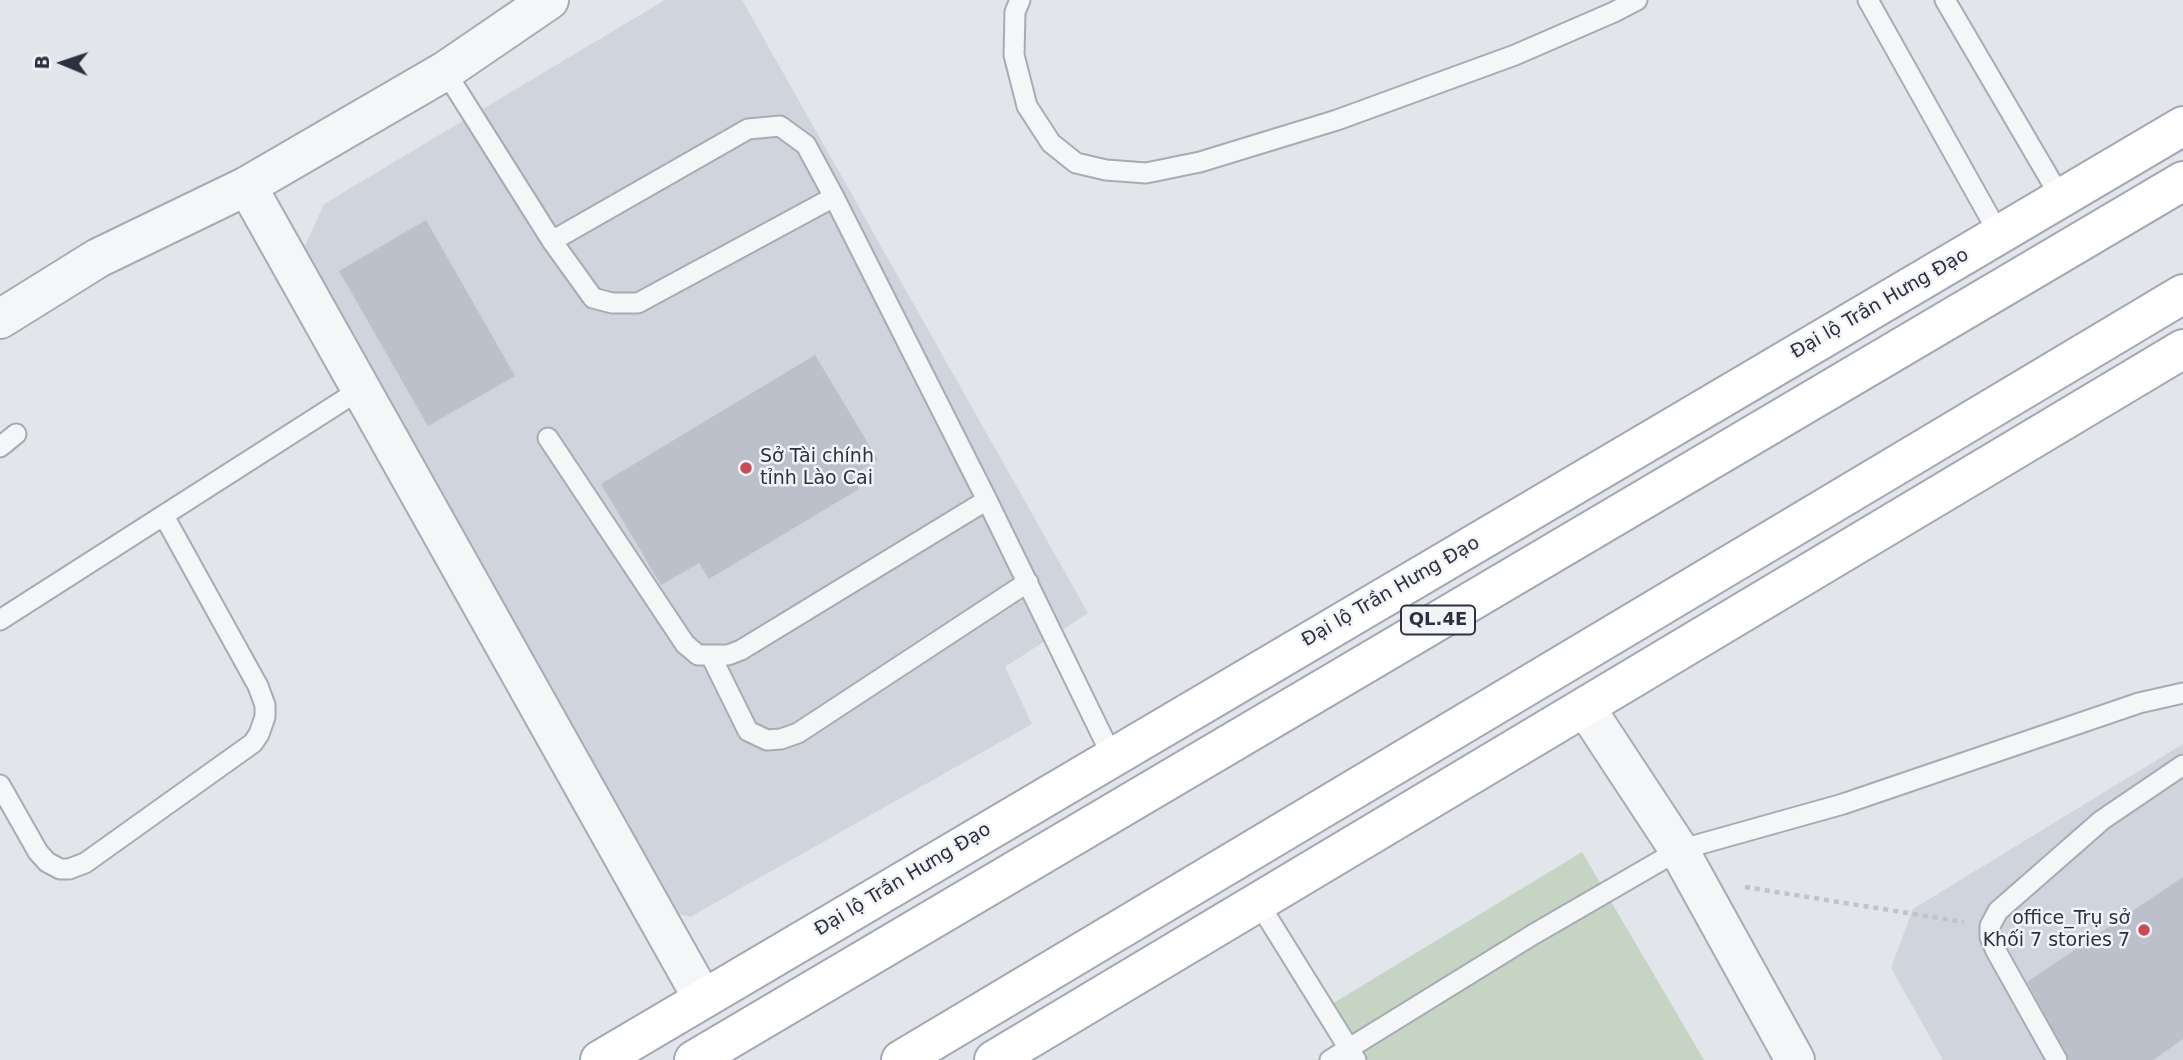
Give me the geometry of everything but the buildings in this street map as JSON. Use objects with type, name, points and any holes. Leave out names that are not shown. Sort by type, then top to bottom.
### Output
[{"type":"main road","name":"Đại lộ Trần Hưng Đạo","points":[[600,1060],[2183,125]]},
{"type":"main road","name":"QL.4E","points":[[694,1060],[2183,181]]},
{"type":"main road","points":[[901,1060],[2183,294]]},
{"type":"main road","points":[[994,1060],[2183,349]]},
{"type":"street","points":[[0,319],[98,258],[247,186],[445,71],[549,0]]},
{"type":"street","points":[[247,186],[703,999]]},
{"type":"street","points":[[1585,707],[1687,865],[1795,1060]]},
{"type":"lane","points":[[1020,0],[1015,12],[1014,55],[1027,106],[1051,143],[1076,163],[1106,170],[1146,173],[1200,162],[1337,120],[1515,55],[1637,0]]},
{"type":"lane","points":[[1868,0],[1999,234]]},
{"type":"lane","points":[[1945,0],[2061,198]]},
{"type":"lane","points":[[445,71],[552,241],[593,298],[612,303],[638,303],[834,197]]},
{"type":"lane","points":[[552,241],[748,130],[780,126],[806,145],[988,499],[1112,756]]},
{"type":"lane","points":[[0,620],[361,389]]},
{"type":"lane","points":[[0,447],[16,434]]},
{"type":"lane","points":[[548,438],[685,644],[698,654],[711,656],[727,655],[741,650],[988,499]]},
{"type":"lane","points":[[0,785],[38,852],[47,862],[60,869],[69,869],[86,863],[253,743],[260,734],[265,705],[258,686],[164,516]]},
{"type":"lane","points":[[711,656],[748,731],[767,740],[781,739],[798,733],[1028,582]]},
{"type":"lane","points":[[1330,1060],[1352,1054],[1534,934],[1687,865],[1843,804],[2139,703],[2183,693]]},
{"type":"lane","points":[[2057,1060],[1996,951],[1990,937],[1990,926],[1998,911],[2102,820],[2183,765]]},
{"type":"lane","points":[[1258,902],[1352,1054]]},
{"type":"path","points":[[1687,865],[1990,926]]},
{"type":"shaded area","points":[[665,0],[742,0],[1088,613],[1005,667],[1032,724],[690,917],[670,911],[296,265],[324,204]]},
{"type":"shaded area","points":[[2183,744],[2183,1060],[1943,1060],[1891,968],[1913,909]]},
{"type":"green space","points":[[1582,852],[1704,1060],[1368,1060],[1332,1004]]},
{"type":"place","name":"Sở Tài chính tỉnh Lào Cai","points":[[746,468]]},
{"type":"place","name":"office_Trụ sở Khối 7 stories 7","points":[[2144,930]]}]
